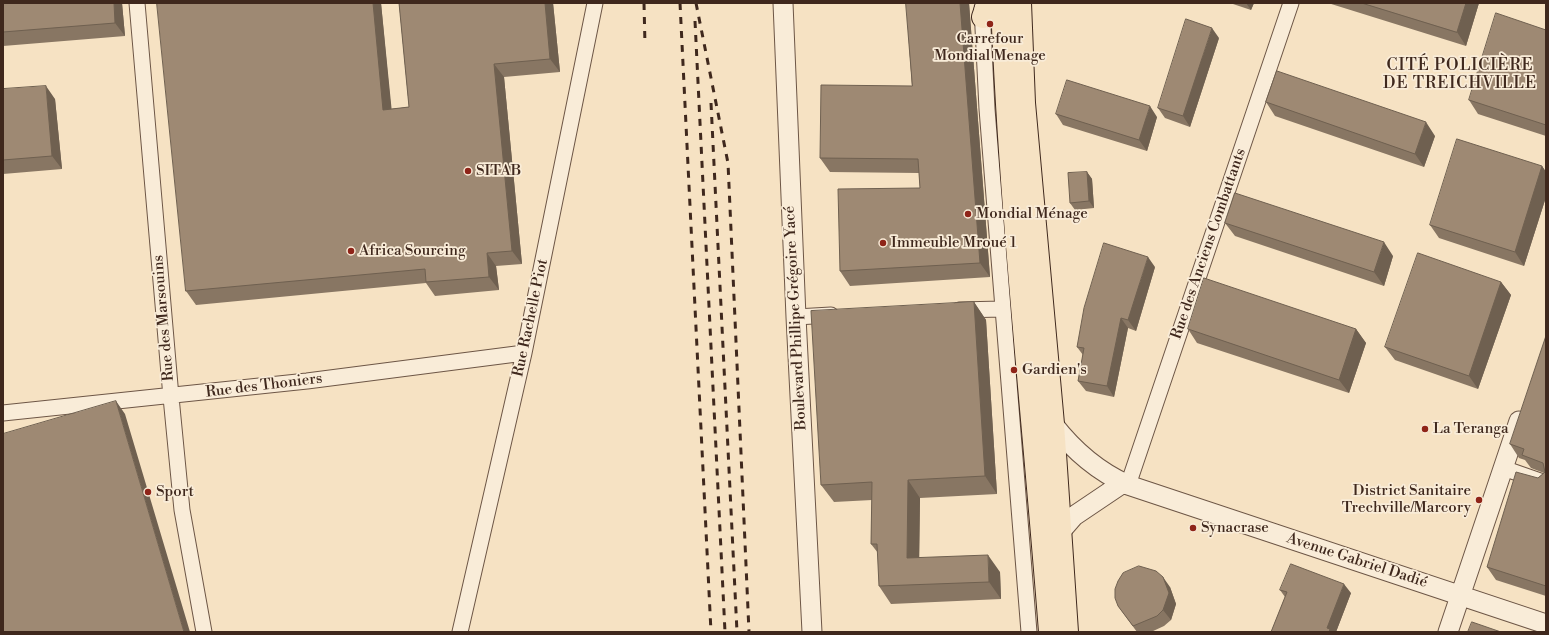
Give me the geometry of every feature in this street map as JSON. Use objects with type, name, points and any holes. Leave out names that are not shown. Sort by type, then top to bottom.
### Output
[{"type":"main road","points":[[1002,3],[1011,170],[1050,632]]},
{"type":"main road","points":[[1020,3],[1024,103],[1053,424],[1067,632]]},
{"type":"street","name":"Rue des Marsouins","points":[[137,3],[182,510],[204,632]]},
{"type":"street","name":"Rue Rachelle Piot","points":[[460,632],[524,353],[595,3]]},
{"type":"street","name":"Boulevard Phillipe Grégoire Yacé","points":[[783,3],[796,317],[812,632]]},
{"type":"street","name":"Rue des Anciens Combattants","points":[[1125,484],[1290,3]]},
{"type":"street","points":[[984,8],[987,109],[1029,632]]},
{"type":"street","points":[[946,311],[1002,309]]},
{"type":"street","points":[[796,317],[843,315]]},
{"type":"street","name":"Rue des Thoniers","points":[[3,413],[171,397],[524,353]]},
{"type":"street","points":[[1448,632],[1525,402]]},
{"type":"street","name":"Avenue Gabriel Dadié","points":[[1053,424],[1069,444],[1087,460],[1125,484],[1546,624]]},
{"type":"street","points":[[1503,468],[1546,483]]},
{"type":"street","points":[[1061,531],[1074,516],[1125,484]]},
{"type":"building","points":[[3,3],[114,3],[115,23],[3,32]]},
{"type":"building","points":[[157,3],[373,3],[383,110],[409,107],[399,3],[545,3],[550,59],[494,64],[512,251],[487,253],[489,277],[426,282],[425,269],[186,291]]},
{"type":"building","points":[[906,3],[960,3],[980,263],[840,271],[838,189],[920,188],[918,159],[820,158],[821,85],[912,86]]},
{"type":"building","points":[[1362,3],[1466,3],[1457,32]]},
{"type":"building","points":[[1496,13],[1546,30],[1546,125],[1469,100]]},
{"type":"building","points":[[1186,19],[1212,28],[1183,116],[1158,108]]},
{"type":"building","points":[[1277,71],[1426,122],[1415,154],[1266,102]]},
{"type":"building","points":[[1067,80],[1150,106],[1139,140],[1056,114]]},
{"type":"building","points":[[46,86],[52,156],[3,160],[3,89]]},
{"type":"building","points":[[1457,139],[1542,166],[1515,252],[1430,225]]},
{"type":"building","points":[[1087,172],[1089,201],[1070,203],[1068,173]]},
{"type":"building","points":[[1235,193],[1384,242],[1374,272],[1225,223]]},
{"type":"building","points":[[1104,243],[1148,257],[1128,320],[1121,318],[1107,386],[1078,381],[1084,348],[1077,347],[1084,308]]},
{"type":"building","points":[[1418,253],[1501,282],[1469,376],[1385,347]]},
{"type":"building","points":[[1204,278],[1356,329],[1339,380],[1188,329]]},
{"type":"building","points":[[974,302],[985,476],[908,480],[907,558],[988,555],[989,582],[879,586],[877,544],[871,544],[872,482],[821,485],[811,311]]},
{"type":"building","points":[[1546,336],[1546,586],[1487,567],[1516,472],[1538,478],[1545,472],[1543,463],[1522,455],[1524,449],[1510,444]]},
{"type":"building","points":[[116,401],[184,632],[3,632],[3,434]]},
{"type":"building","points":[[1291,564],[1344,584],[1327,628],[1330,629],[1329,632],[1271,632],[1287,592],[1280,590]]},
{"type":"building","points":[[1139,566],[1156,571],[1163,577],[1169,593],[1163,610],[1157,616],[1133,626],[1118,606],[1115,598],[1115,589],[1123,573]]},
{"type":"building","points":[[1472,622],[1501,632],[1468,632]]},
{"type":"railway","points":[[644,3],[645,45]]},
{"type":"railway","points":[[680,3],[711,632]]},
{"type":"railway","points":[[696,3],[728,163],[749,632]]},
{"type":"railway","points":[[695,21],[725,632]]},
{"type":"railway","points":[[711,103],[737,632]]},
{"type":"place","name":"Carrefour Mondial Menage","points":[[990,24]]},
{"type":"place","name":"SITAB","points":[[468,171]]},
{"type":"place","name":"Mondial Ménage","points":[[968,214]]},
{"type":"place","name":"Immeuble Mroué 1","points":[[883,243]]},
{"type":"place","name":"Africa Sourcing","points":[[351,251]]},
{"type":"place","name":"Gardien's","points":[[1014,370]]},
{"type":"place","name":"La Teranga","points":[[1425,429]]},
{"type":"place","name":"Sport","points":[[148,492]]},
{"type":"place","name":"District Sanitaire Trechville/Marcory","points":[[1479,500]]},
{"type":"place","name":"Synacrase","points":[[1193,528]]},
{"type":"district","name":"CITÉ POLICIÈRE DE TREICHVILLE","points":[[1460,75]]}]
